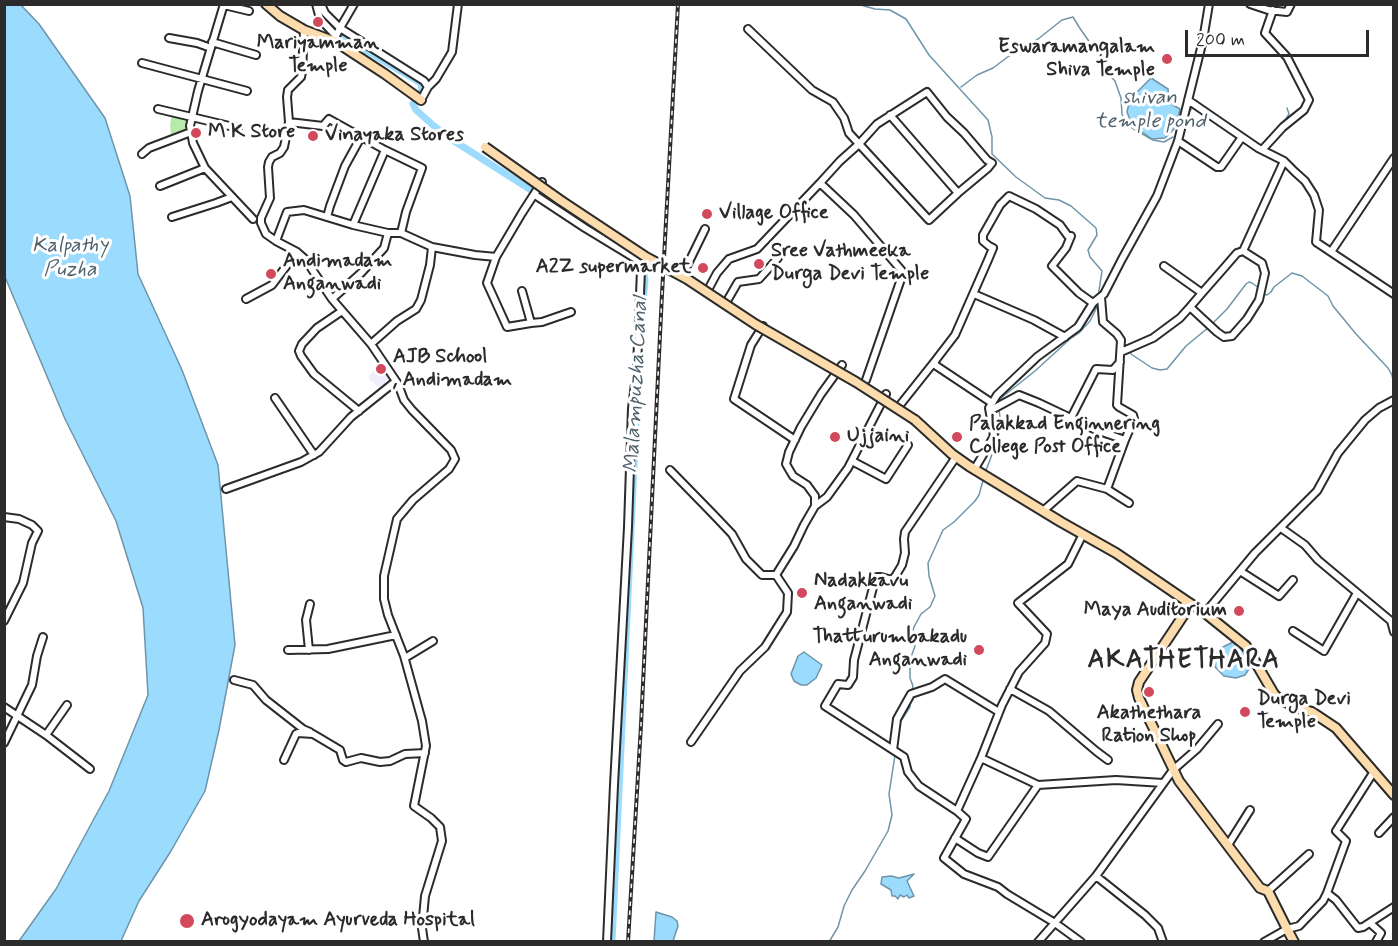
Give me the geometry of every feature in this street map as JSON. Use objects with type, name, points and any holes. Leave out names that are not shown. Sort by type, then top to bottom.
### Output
[{"type":"main road","points":[[266,4],[280,16],[304,30],[336,39],[418,97]]},
{"type":"main road","points":[[485,147],[560,200],[646,256],[915,420],[956,457],[1116,553],[1204,613],[1246,646],[1274,694],[1283,702],[1312,712],[1336,728],[1394,795]]},
{"type":"main road","points":[[1185,600],[1187,607],[1185,613],[1143,676],[1137,690],[1139,698],[1179,781],[1260,888],[1268,891],[1294,942]]},
{"type":"street","points":[[316,4],[320,19],[336,39]]},
{"type":"street","points":[[321,4],[325,13],[340,27],[424,81],[428,87]]},
{"type":"street","points":[[336,39],[340,27],[354,4]]},
{"type":"street","points":[[418,97],[436,79],[452,52],[458,4]]},
{"type":"street","points":[[981,473],[994,436],[992,406],[997,395],[1037,357],[1078,327],[1094,303],[1104,294],[1157,196],[1178,141],[1203,40],[1209,4]]},
{"type":"street","points":[[1250,4],[1287,12],[1291,4]]},
{"type":"street","points":[[249,11],[224,5],[190,126],[193,143],[205,168],[254,219]]},
{"type":"street","points":[[1262,150],[1283,127],[1304,110],[1309,100],[1287,57],[1265,33],[1273,10]]},
{"type":"street","points":[[709,288],[717,273],[729,259],[757,249],[840,160],[859,144],[877,124],[927,92],[947,117],[992,163],[928,220],[859,144],[849,133],[844,118],[833,102],[812,90],[748,29]]},
{"type":"street","points":[[304,30],[301,77],[288,90],[289,122],[284,147],[280,153],[272,156],[267,167],[270,198],[261,218],[261,224],[266,234],[297,252],[305,260],[332,299],[371,344],[396,381],[404,400],[452,450],[454,459],[449,469],[413,500],[398,519],[384,576],[384,598],[388,615],[405,658],[422,721],[426,746],[414,806],[440,827],[442,841],[425,896],[422,928],[424,942]]},
{"type":"street","points":[[170,38],[256,55]]},
{"type":"street","points":[[142,63],[248,91]]},
{"type":"street","points":[[1188,100],[1262,150],[1284,161],[1305,181],[1314,195],[1319,210],[1316,242],[1394,294]]},
{"type":"street","points":[[158,109],[238,128]]},
{"type":"street","points":[[890,115],[958,193]]},
{"type":"street","points":[[289,122],[323,126],[329,119],[422,168],[401,233]]},
{"type":"street","points":[[141,154],[150,148],[191,132]]},
{"type":"street","points":[[327,217],[345,166],[361,137]]},
{"type":"street","points":[[1178,141],[1217,167],[1221,167],[1242,137]]},
{"type":"street","points":[[353,225],[385,150]]},
{"type":"street","points":[[1331,252],[1394,158]]},
{"type":"street","points":[[1071,418],[1096,369],[1113,370],[1120,362],[1125,350],[1153,338],[1180,318],[1243,251],[1284,161]]},
{"type":"street","points":[[160,186],[205,168]]},
{"type":"street","points":[[542,182],[496,257],[487,283],[507,327],[542,322],[572,312]]},
{"type":"street","points":[[820,183],[854,215],[902,271],[866,380]]},
{"type":"street","points":[[535,193],[626,253],[638,262],[641,270],[637,367],[632,408],[607,942]]},
{"type":"street","points":[[900,405],[955,334],[993,248],[983,241],[983,235],[1000,205],[1010,196],[1036,209],[1060,225],[1068,236],[1071,236],[1066,248],[1052,266],[1079,293],[1094,303]]},
{"type":"street","points":[[172,217],[232,197]]},
{"type":"street","points":[[276,241],[287,212],[304,210],[353,225],[388,233],[401,233],[432,248],[496,257]]},
{"type":"street","points":[[684,272],[705,229]]},
{"type":"street","points":[[332,299],[384,248],[388,233]]},
{"type":"street","points":[[626,253],[631,240]]},
{"type":"street","points":[[371,344],[397,321],[416,309],[421,300],[432,248]]},
{"type":"street","points":[[1190,307],[1224,337],[1232,336],[1259,300],[1265,273],[1262,263],[1243,251]]},
{"type":"street","points":[[246,299],[272,285],[297,252]]},
{"type":"street","points":[[727,300],[738,282],[759,279],[778,258]]},
{"type":"street","points":[[1164,266],[1202,293]]},
{"type":"street","points":[[522,291],[531,323]]},
{"type":"street","points":[[974,294],[1034,320],[1065,337]]},
{"type":"street","points":[[1101,297],[1103,322],[1117,334],[1125,350]]},
{"type":"street","points":[[342,311],[317,328],[302,344],[299,351],[314,374],[359,411]]},
{"type":"street","points":[[763,325],[751,345],[734,399],[795,440]]},
{"type":"street","points":[[935,361],[935,365],[992,406],[1004,403],[1018,395],[1096,430],[1125,440]]},
{"type":"street","points":[[1107,489],[1134,419],[1133,415],[1118,405],[1120,362]]},
{"type":"street","points":[[815,506],[815,496],[807,486],[793,476],[786,464],[795,440],[821,394],[843,366]]},
{"type":"street","points":[[226,489],[300,462],[319,452],[351,417],[396,381]]},
{"type":"street","points":[[776,575],[815,506],[827,497],[848,468],[886,394]]},
{"type":"street","points":[[275,398],[314,455]]},
{"type":"street","points":[[1204,613],[1255,553],[1317,490],[1338,453],[1365,420],[1379,408],[1394,400]]},
{"type":"street","points":[[852,461],[886,479],[908,445]]},
{"type":"street","points":[[956,457],[905,532],[905,553],[896,575],[892,580],[882,577],[877,577],[875,580],[854,660],[854,676],[848,685],[838,684],[825,706],[904,757],[908,772],[919,786],[966,819],[944,858],[964,874],[998,887],[1055,922],[1081,942]]},
{"type":"street","points":[[670,470],[732,534],[746,559],[762,575],[776,575]]},
{"type":"street","points":[[1043,511],[1077,481],[1107,489],[1129,503]]},
{"type":"street","points":[[4,517],[19,519],[33,525],[38,531],[22,583],[5,619]]},
{"type":"street","points":[[1281,528],[1305,545],[1318,560],[1391,621],[1394,632]]},
{"type":"street","points":[[957,811],[1010,689],[1019,672],[1045,643],[1047,634],[1018,603],[1068,564],[1083,534]]},
{"type":"street","points":[[1239,572],[1279,596],[1293,580]]},
{"type":"street","points":[[691,742],[740,671],[765,647],[786,612],[789,593],[776,575]]},
{"type":"street","points":[[1293,631],[1324,651],[1357,593]]},
{"type":"street","points":[[309,650],[306,620],[310,604]]},
{"type":"street","points":[[288,650],[328,649],[396,635]]},
{"type":"street","points":[[4,743],[32,685],[43,637]]},
{"type":"street","points":[[405,658],[433,641]]},
{"type":"street","points":[[893,750],[897,719],[910,694],[932,687],[945,679],[999,712]]},
{"type":"street","points":[[234,680],[253,685],[266,700],[303,729],[340,750],[346,762],[362,758],[380,762],[390,761],[405,754],[425,753]]},
{"type":"street","points":[[1010,689],[1049,711],[1108,760]]},
{"type":"street","points":[[46,735],[67,705]]},
{"type":"street","points":[[4,707],[46,735],[90,769]]},
{"type":"street","points":[[1043,940],[1055,922],[1096,876],[1173,770],[1197,749],[1218,724]]},
{"type":"street","points":[[284,760],[296,734],[313,734]]},
{"type":"street","points":[[981,758],[1038,785],[1116,780],[1163,783]]},
{"type":"street","points":[[1264,942],[1287,929],[1299,926],[1323,901],[1347,841],[1336,831],[1373,772]]},
{"type":"street","points":[[955,838],[988,857],[1038,785]]},
{"type":"street","points":[[1228,845],[1250,810]]},
{"type":"street","points":[[1379,833],[1394,817]]},
{"type":"street","points":[[1268,891],[1309,854]]},
{"type":"street","points":[[1096,876],[1145,915],[1158,928],[1163,942]]},
{"type":"street","points":[[1327,893],[1336,900],[1358,928],[1394,908]]},
{"type":"street","points":[[1370,923],[1381,933],[1376,942]]},
{"type":"shaded area","name":"AJB School , Andimadam","points":[[381,362],[393,378],[380,388],[370,380],[369,376]]},
{"type":"green space","points":[[172,114],[188,118],[187,131],[171,136]]},
{"type":"water","name":"Kalpathy Puzha","points":[[5,4],[21,5],[39,24],[105,118],[130,196],[138,274],[182,370],[218,465],[235,645],[219,730],[205,791],[139,901],[121,941],[19,941],[56,889],[109,791],[148,695],[143,608],[116,521],[65,419],[5,277]]},
{"type":"water","name":"shivan temple pond","points":[[1151,78],[1168,89],[1173,105],[1180,109],[1176,127],[1165,138],[1152,139],[1132,125],[1127,112],[1130,99]]},
{"type":"water","points":[[1233,642],[1247,654],[1250,663],[1245,675],[1236,678],[1224,676],[1215,667],[1213,658],[1219,649]]},
{"type":"water","points":[[804,652],[822,665],[816,678],[807,685],[801,685],[794,681],[791,674],[798,656]]},
{"type":"water","points":[[914,874],[907,881],[914,896],[909,898],[907,895],[904,897],[900,895],[898,899],[892,896],[891,890],[881,884],[882,877],[899,878]]},
{"type":"water","points":[[656,912],[677,921],[678,926],[673,941],[654,941]]},
{"type":"waterway","name":"Malampuzha Canal","points":[[318,4],[328,25],[339,34],[421,83],[422,91],[413,104],[416,110],[434,126],[539,195]]},
{"type":"waterway","points":[[857,4],[890,10],[906,19],[929,55],[988,120],[992,137],[992,154],[1016,177],[1045,198],[1059,200],[1071,206],[1096,228],[1097,235],[1088,250],[1090,257],[1102,271],[1098,297]]},
{"type":"waterway","points":[[961,87],[1038,39],[1062,20],[1073,17],[1108,74],[1115,81],[1125,121],[1132,128],[1153,140],[1164,142],[1173,137]]},
{"type":"waterway","points":[[1188,113],[1193,107],[1198,110]]},
{"type":"waterway","points":[[1284,122],[1289,114],[1287,108]]},
{"type":"waterway","name":"Malampuzha Canal","points":[[642,316],[645,280],[643,267]]},
{"type":"waterway","points":[[1264,294],[1267,295],[1292,273],[1302,276],[1328,296],[1333,306],[1356,334],[1388,368],[1394,384]]},
{"type":"waterway","points":[[1213,323],[1246,284],[1249,282],[1259,288]]},
{"type":"waterway","points":[[1001,401],[1001,398],[1079,333],[1090,321],[1098,301]]},
{"type":"waterway","points":[[1130,352],[1152,368],[1167,369],[1186,346],[1209,327]]},
{"type":"waterway","name":"Malampuzha Canal","points":[[612,942],[638,378]]},
{"type":"waterway","points":[[985,473],[1001,426],[999,409]]},
{"type":"waterway","points":[[912,691],[910,660],[915,646],[911,636],[921,614],[930,607],[935,596],[928,563],[943,530],[954,522],[979,495],[984,477]]},
{"type":"waterway","points":[[899,724],[910,707],[911,699]]},
{"type":"waterway","points":[[829,942],[838,927],[844,906],[852,890],[888,831],[892,815],[889,794],[895,755]]},
{"type":"railway","points":[[628,942],[678,4]]},
{"type":"place","name":"Mariyamman Temple","points":[[318,22]]},
{"type":"place","name":"Eswaramangalam Shiva Temple","points":[[1167,59]]},
{"type":"place","name":"M K Store","points":[[196,133]]},
{"type":"place","name":"Vinayaka Stores","points":[[313,136]]},
{"type":"place","name":"Village Office","points":[[707,214]]},
{"type":"place","name":"Sree Vathmeeka Durga Devi Temple","points":[[759,264]]},
{"type":"place","name":"A2Z supermarket","points":[[703,268]]},
{"type":"place","name":"Andimadam Anganwadi","points":[[271,274]]},
{"type":"place","name":"AJB School , Andimadam","points":[[381,369]]},
{"type":"place","name":"Ujjaini","points":[[835,437]]},
{"type":"place","name":"Palakkad Enginnering College Post Office","points":[[957,437]]},
{"type":"place","name":"Nadakkavu Anganwadi","points":[[802,593]]},
{"type":"place","name":"Maya Auditorium","points":[[1239,611]]},
{"type":"place","name":"Thatturumbakadu Anganwadi","points":[[979,650]]},
{"type":"place","name":"Akathethara Ration Shop","points":[[1149,692]]},
{"type":"place","name":"Durga Devi Temple","points":[[1245,712]]},
{"type":"place","name":"Arogyodayam Ayurveda Hospital","points":[[187,921]]},
{"type":"district","name":"AKATHETHARA","points":[[1184,662]]}]
